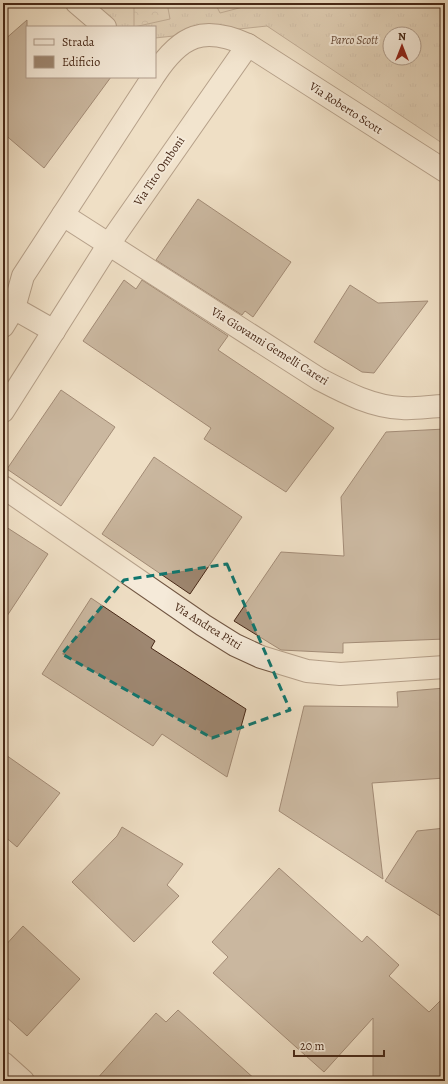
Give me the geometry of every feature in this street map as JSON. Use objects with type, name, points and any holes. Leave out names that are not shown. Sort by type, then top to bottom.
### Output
[{"type":"street","points":[[77,3],[104,26]]},
{"type":"street","name":"Via Roberto Scott","points":[[156,71],[170,53],[181,43],[198,35],[217,34],[248,45],[445,171]]},
{"type":"street","name":"Via Tito Omboni","points":[[3,411],[109,244],[210,97],[248,45]]},
{"type":"street","points":[[54,330],[7,312],[23,276],[151,78]]},
{"type":"street","points":[[63,215],[109,244]]},
{"type":"street","name":"Via Giovanni Gemelli Careri","points":[[109,244],[319,379],[342,391],[365,400],[402,408],[445,406]]},
{"type":"street","name":"Via Andrea Pitti","points":[[3,487],[203,625],[261,657],[288,667],[324,674],[445,668]]},
{"type":"street","points":[[3,1063],[24,1081]]},
{"type":"highlighted area","points":[[227,564],[290,710],[212,738],[62,654],[124,580]]},
{"type":"green space","name":"Parco Scott","points":[[88,3],[445,3],[445,145],[267,26],[156,38],[156,26],[117,26]]},
{"type":"green space","points":[[134,3],[167,3],[170,19],[134,26]]},
{"type":"green space","points":[[215,3],[258,3],[220,13]]},
{"type":"building","points":[[27,20],[26,78],[110,78],[44,168],[3,133],[3,41]]},
{"type":"building","points":[[198,199],[291,262],[253,317],[245,311],[242,315],[156,260]]},
{"type":"building","points":[[124,280],[136,289],[142,280],[228,336],[218,350],[334,428],[286,492],[204,439],[211,428],[83,341]]},
{"type":"building","points":[[350,285],[378,303],[428,301],[374,373],[362,372],[314,342]]},
{"type":"building","points":[[61,390],[115,427],[61,506],[7,469]]},
{"type":"building","points":[[445,429],[445,639],[343,643],[343,653],[281,650],[234,621],[281,552],[344,556],[341,497],[386,432]]},
{"type":"building","points":[[154,457],[242,517],[190,594],[102,534]]},
{"type":"building","points":[[3,525],[48,554],[3,622]]},
{"type":"building","points":[[91,598],[155,641],[151,648],[246,709],[227,777],[162,734],[153,746],[42,674]]},
{"type":"building","points":[[445,688],[445,778],[372,783],[383,879],[279,811],[304,706],[398,707],[397,692]]},
{"type":"building","points":[[3,753],[60,793],[17,847],[3,835]]},
{"type":"building","points":[[122,827],[183,864],[167,885],[179,896],[134,942],[72,882],[117,836]]},
{"type":"building","points":[[445,828],[445,919],[385,881],[417,831]]},
{"type":"building","points":[[279,868],[362,942],[367,936],[399,965],[389,976],[429,1012],[445,996],[445,1081],[373,1081],[373,1018],[324,1072],[213,973],[228,957],[212,942]]},
{"type":"building","points":[[23,926],[80,979],[27,1036],[3,1014],[3,948]]},
{"type":"building","points":[[178,1010],[257,1081],[95,1081],[156,1013],[166,1022]]}]
